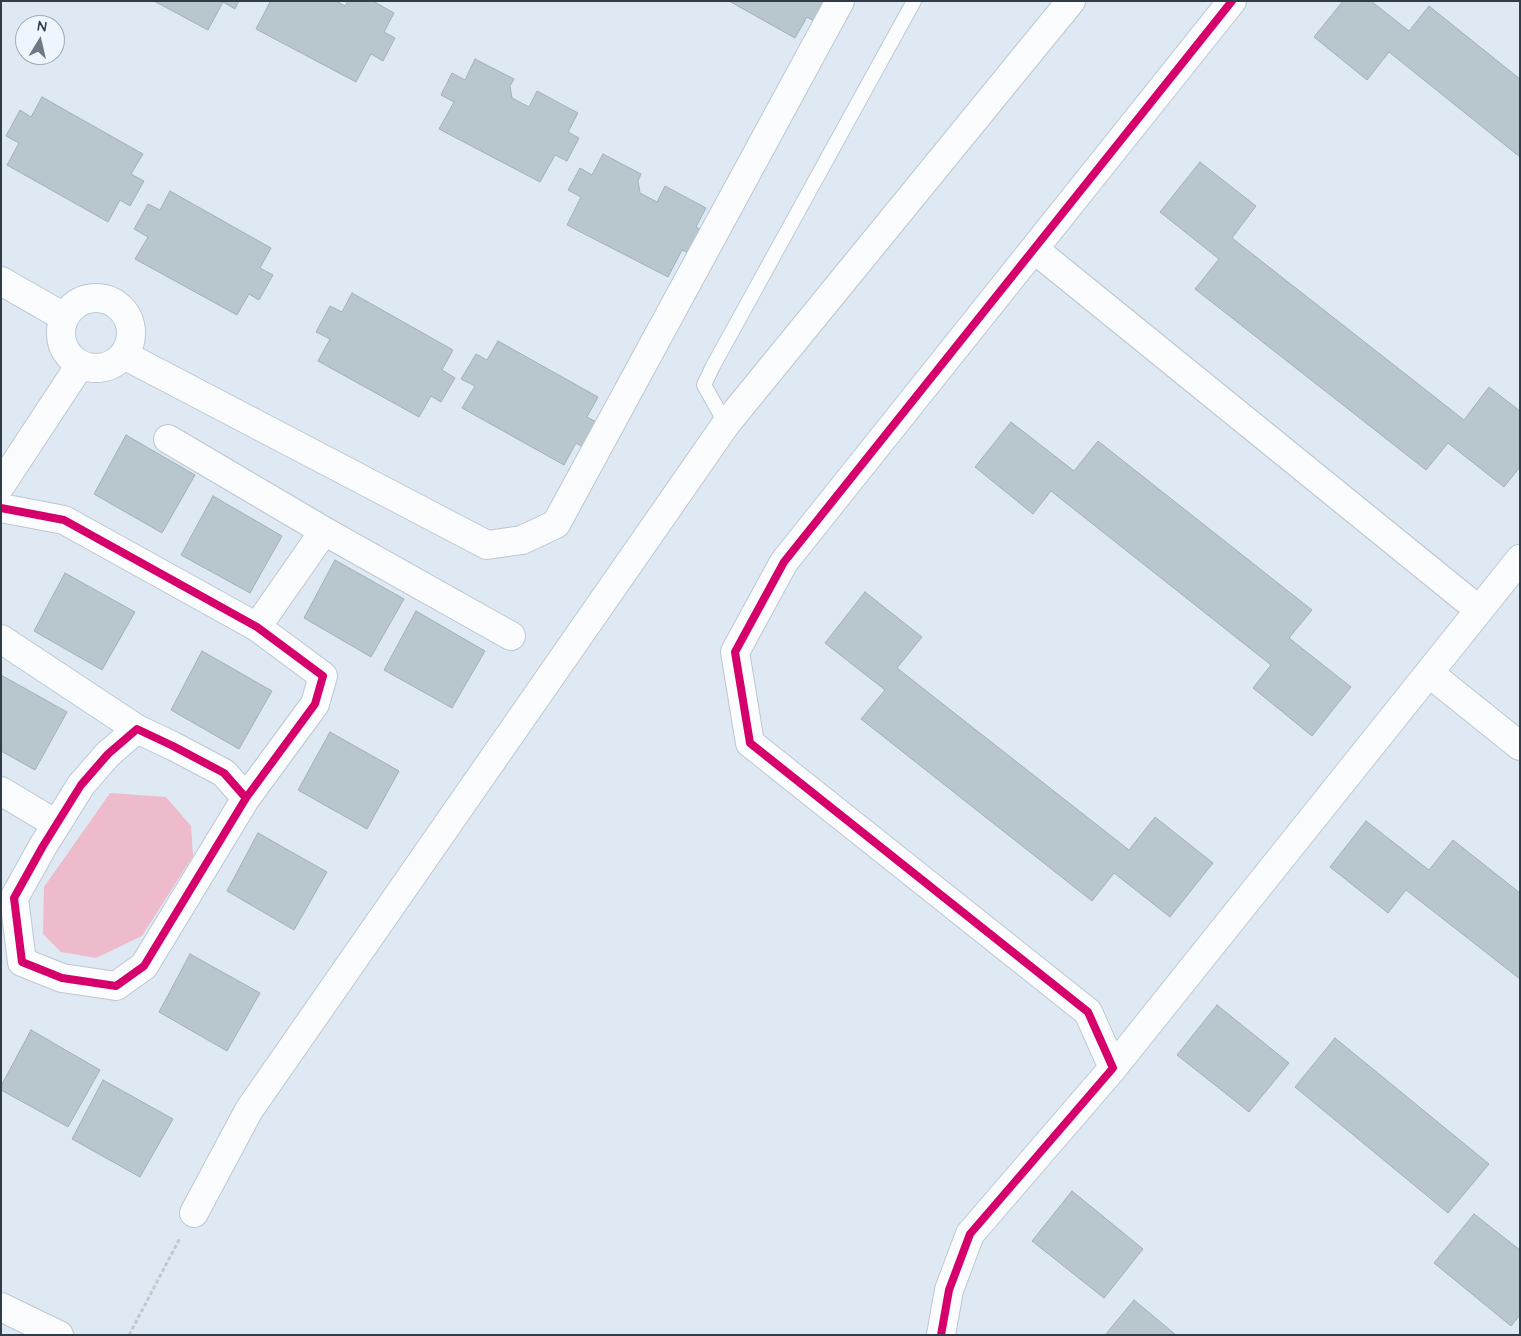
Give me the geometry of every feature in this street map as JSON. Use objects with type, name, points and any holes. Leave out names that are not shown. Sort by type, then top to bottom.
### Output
[{"type":"street","points":[[124,355],[488,545],[522,540],[556,524],[840,1]]},
{"type":"street","points":[[194,1214],[249,1110],[726,424],[1070,1]]},
{"type":"street","points":[[1113,1068],[1088,1012],[750,743],[735,652],[784,562],[1232,1]]},
{"type":"street","points":[[1034,249],[1479,610]]},
{"type":"street","points":[[1,281],[64,317]]},
{"type":"street","points":[[92,298],[114,303],[129,321],[131,333],[124,355],[115,363],[104,368],[80,365],[71,359],[64,349],[60,338],[64,317],[72,307],[81,301],[92,298]]},
{"type":"street","points":[[1,485],[80,365]]},
{"type":"street","points":[[168,439],[324,531],[511,636]]},
{"type":"street","points":[[1,508],[64,520],[257,627],[323,676],[315,704],[246,798],[144,966],[116,986],[62,978],[12,956],[14,898],[56,824],[81,785],[108,754],[137,729]]},
{"type":"street","points":[[257,627],[324,531]]},
{"type":"street","points":[[941,1335],[949,1290],[970,1234],[1113,1068],[1520,560]]},
{"type":"street","points":[[1,639],[137,729],[224,773],[246,798]]},
{"type":"street","points":[[1429,673],[1520,746]]},
{"type":"street","points":[[1,791],[56,824]]},
{"type":"street","points":[[1,1307],[59,1335]]},
{"type":"lane","points":[[726,424],[704,385],[914,1]]},
{"type":"path","points":[[129,1335],[194,1214]]},
{"type":"shaded area","points":[[110,793],[166,797],[191,826],[193,856],[142,936],[96,958],[61,952],[43,934],[44,887]]},
{"type":"building","points":[[154,1],[239,1],[235,9],[223,2],[208,30]]},
{"type":"building","points":[[269,1],[336,1],[345,6],[348,1],[373,1],[394,13],[384,32],[395,38],[383,61],[371,54],[356,82],[256,29]]},
{"type":"building","points":[[729,1],[830,1],[817,23],[807,17],[795,38]]},
{"type":"building","points":[[1343,1],[1371,1],[1409,31],[1429,6],[1520,79],[1520,157],[1389,52],[1367,80],[1314,37]]},
{"type":"building","points":[[475,59],[514,79],[510,86],[512,98],[529,107],[537,91],[578,113],[568,132],[579,138],[567,161],[555,155],[540,182],[439,129],[454,102],[441,95],[452,73],[465,80]]},
{"type":"building","points":[[42,97],[143,154],[131,174],[144,181],[130,206],[120,200],[108,222],[7,165],[19,143],[6,136],[20,110],[31,117]]},
{"type":"building","points":[[603,154],[641,174],[638,181],[640,193],[657,202],[665,186],[706,208],[696,227],[707,233],[695,256],[682,250],[668,277],[567,225],[581,197],[568,190],[580,168],[592,175]]},
{"type":"building","points":[[1200,162],[1256,206],[1232,238],[1464,420],[1489,387],[1520,411],[1520,467],[1504,487],[1448,443],[1426,470],[1195,289],[1219,259],[1160,212]]},
{"type":"building","points":[[170,191],[271,248],[260,268],[273,275],[259,300],[249,294],[237,315],[135,259],[148,237],[134,229],[148,204],[160,210]]},
{"type":"building","points":[[352,293],[453,350],[442,370],[455,378],[441,402],[431,396],[419,417],[318,361],[330,339],[316,332],[330,306],[342,312]]},
{"type":"building","points":[[498,341],[598,397],[587,417],[600,424],[586,449],[576,443],[564,465],[462,408],[475,386],[461,379],[476,354],[487,360]]},
{"type":"building","points":[[1011,422],[1074,471],[1098,441],[1312,610],[1289,638],[1351,687],[1312,736],[1253,688],[1271,665],[1051,491],[1033,514],[975,467]]},
{"type":"building","points":[[126,435],[195,475],[162,533],[94,494]]},
{"type":"building","points":[[213,496],[282,536],[250,593],[181,555]]},
{"type":"building","points":[[335,560],[404,599],[371,657],[304,618]]},
{"type":"building","points":[[65,573],[135,612],[102,670],[34,631]]},
{"type":"building","points":[[865,592],[922,637],[897,668],[1129,850],[1155,817],[1213,863],[1170,917],[1114,873],[1092,901],[861,719],[885,690],[825,643]]},
{"type":"building","points":[[416,611],[485,651],[452,708],[384,670]]},
{"type":"building","points":[[202,651],[272,691],[239,749],[171,710]]},
{"type":"building","points":[[1,675],[67,712],[35,770],[1,751]]},
{"type":"building","points":[[330,732],[399,771],[367,829],[298,790]]},
{"type":"building","points":[[1366,821],[1429,870],[1453,840],[1520,893],[1520,979],[1406,890],[1388,913],[1330,867]]},
{"type":"building","points":[[258,833],[327,872],[294,930],[227,891]]},
{"type":"building","points":[[190,954],[260,993],[227,1051],[159,1012]]},
{"type":"building","points":[[1217,1005],[1289,1063],[1249,1112],[1177,1055]]},
{"type":"building","points":[[31,1030],[100,1070],[68,1127],[1,1090],[1,1086]]},
{"type":"building","points":[[1335,1038],[1489,1164],[1448,1213],[1295,1087]]},
{"type":"building","points":[[103,1080],[173,1119],[140,1177],[72,1139]]},
{"type":"building","points":[[1072,1191],[1143,1249],[1104,1298],[1032,1241]]},
{"type":"building","points":[[1474,1214],[1520,1250],[1520,1315],[1511,1326],[1434,1263]]},
{"type":"building","points":[[1134,1300],[1176,1335],[1105,1335]]},
{"type":"cycle path","points":[[941,1335],[949,1290],[970,1234],[1113,1068],[1088,1012],[750,743],[735,652],[784,562],[1232,1]]},
{"type":"cycle path","points":[[1,508],[64,520],[257,627],[323,676],[315,704],[246,798],[144,966],[116,986],[62,978],[22,962],[14,898],[43,846],[81,785],[108,754],[137,729],[224,773],[246,798]]}]
